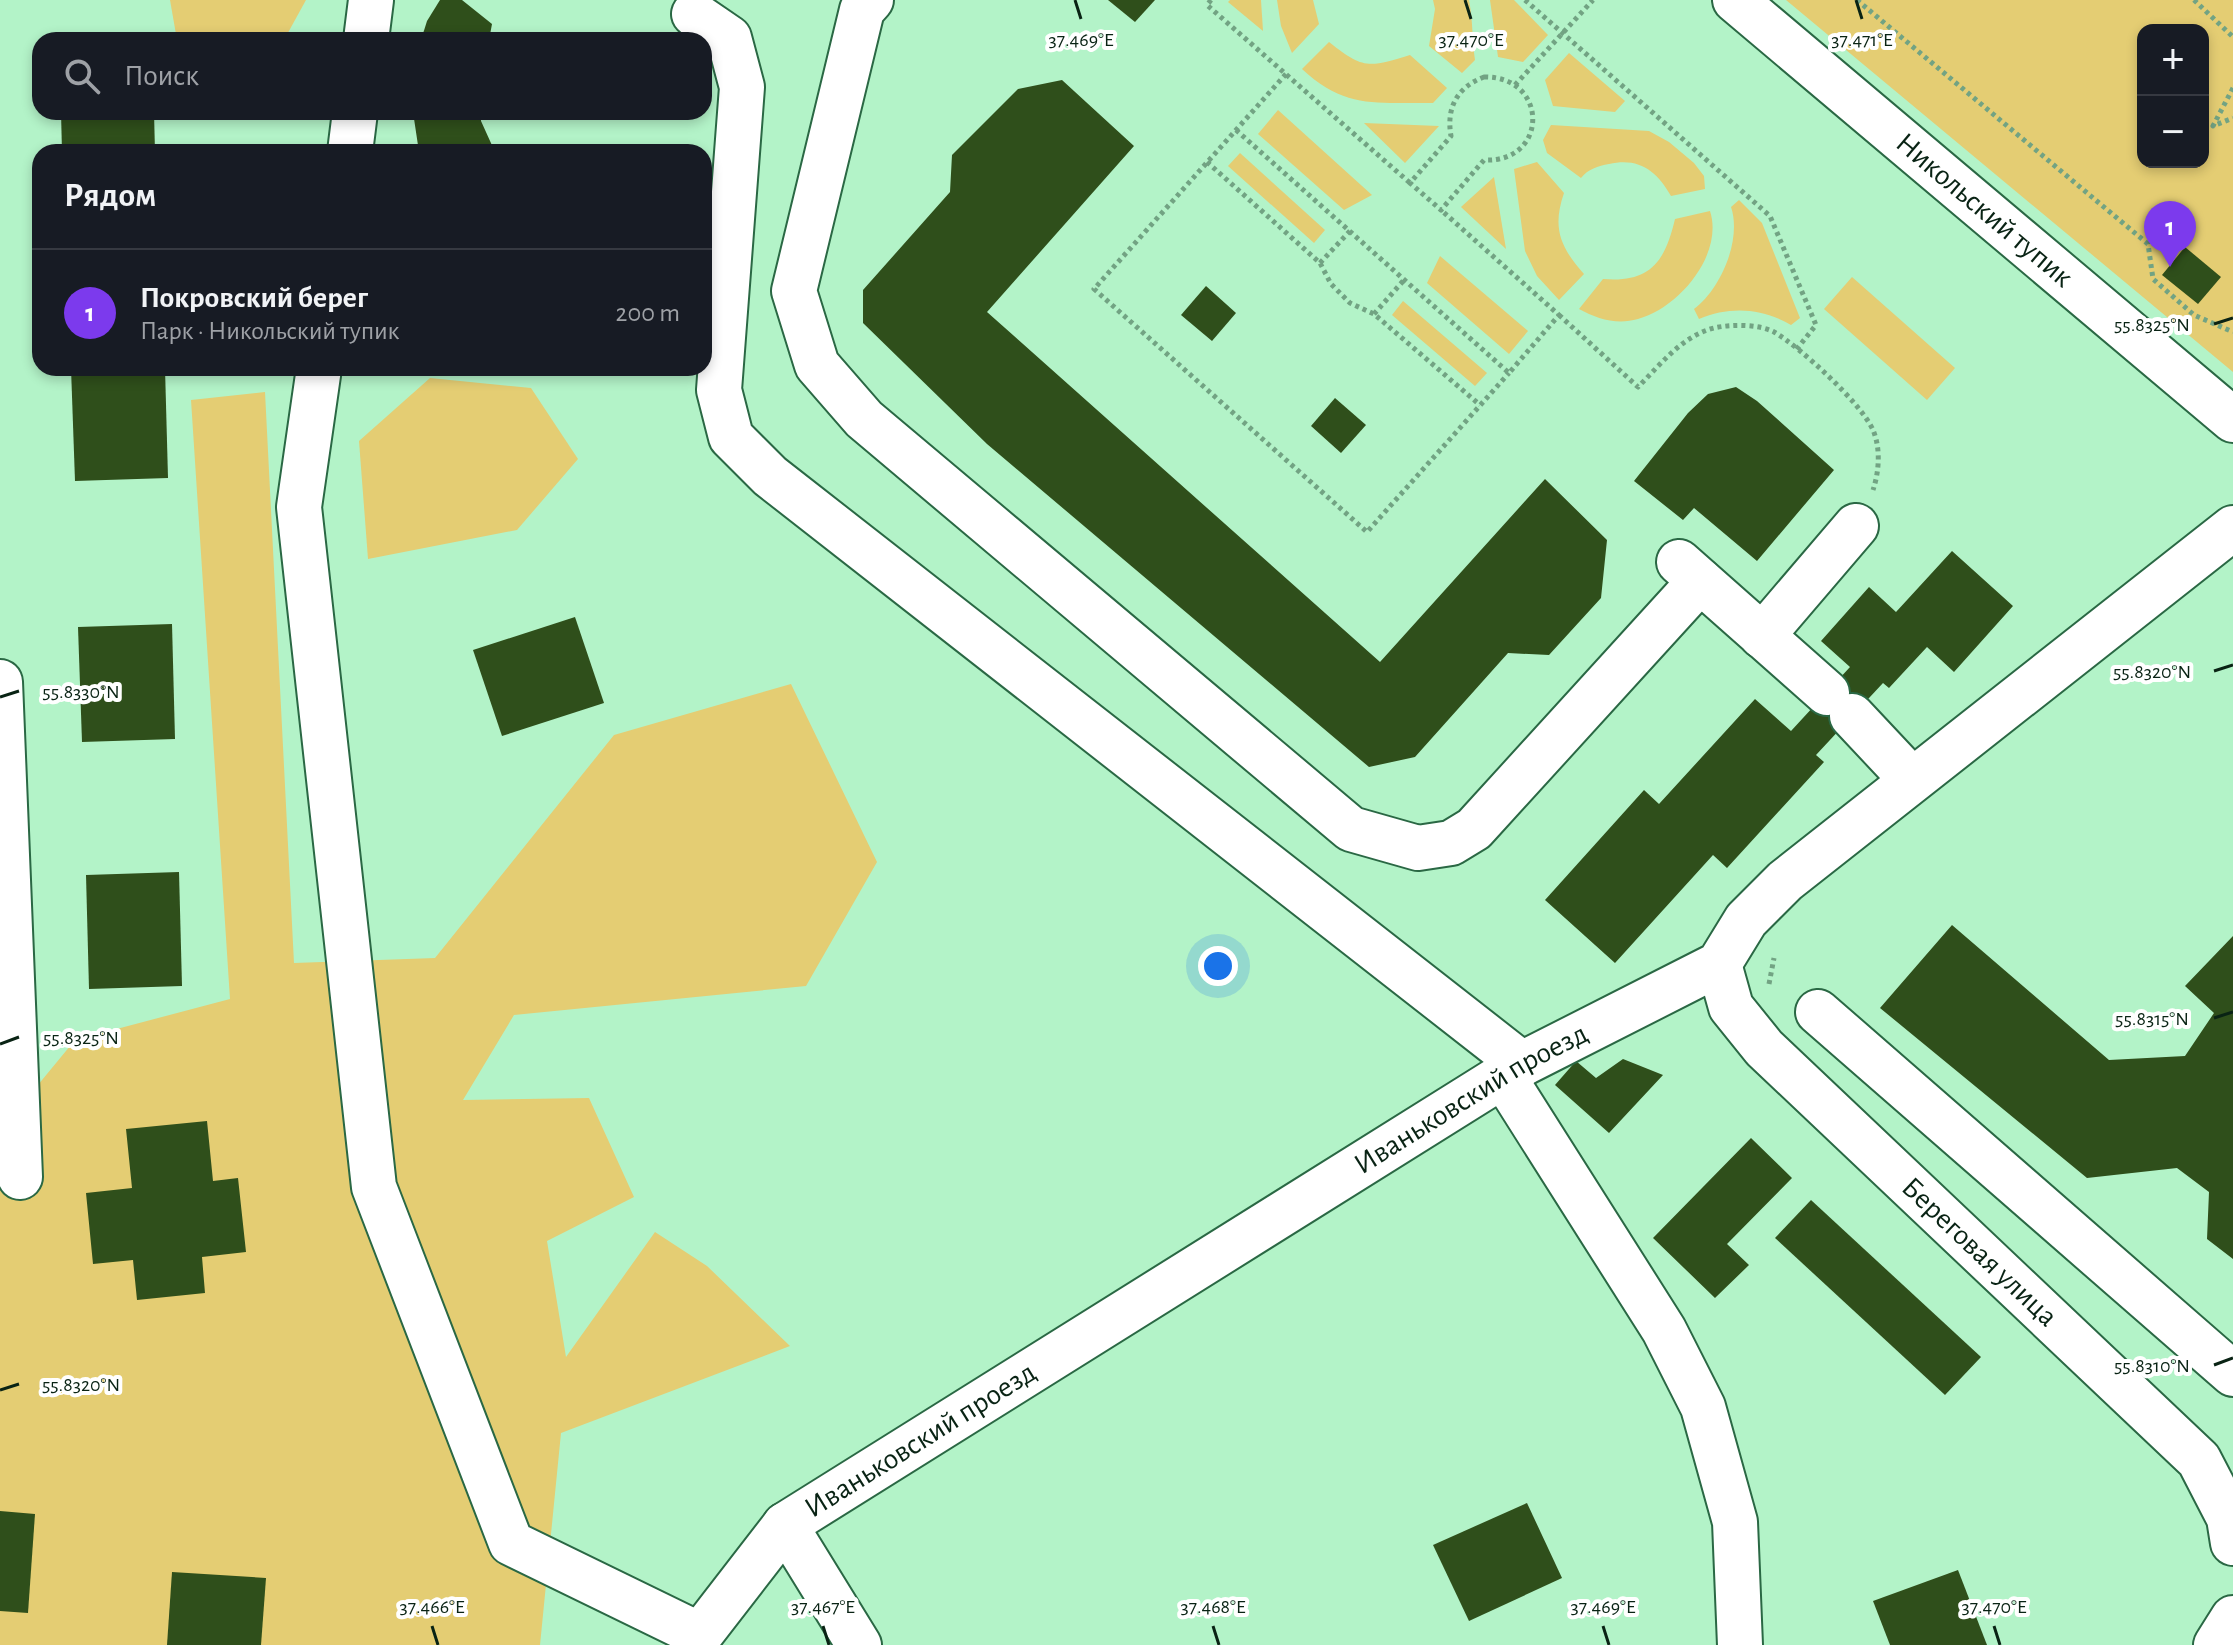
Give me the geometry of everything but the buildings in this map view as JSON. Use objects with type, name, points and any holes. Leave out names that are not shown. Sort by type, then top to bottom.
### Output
[{"type":"street","points":[[367,32],[371,0]]},
{"type":"street","points":[[871,0],[862,10],[794,291],[817,365],[864,419],[1351,829],[1418,848],[1451,843],[1474,829],[1689,572],[1840,704],[1912,780]]},
{"type":"street","name":"Никольский тупик","points":[[1735,0],[2233,420]]},
{"type":"street","points":[[694,14],[729,38],[742,87],[719,390],[731,437],[770,476],[1512,1070],[1664,1330],[1703,1407],[1735,1522],[1740,1645]]},
{"type":"street","points":[[351,144],[354,120]]},
{"type":"street","points":[[318,376],[299,507],[374,1187],[511,1543],[697,1640]]},
{"type":"street","points":[[1762,636],[1856,526]]},
{"type":"street","points":[[1719,964],[1746,920],[1785,881],[2233,528]]},
{"type":"street","points":[[0,682],[20,1177]]},
{"type":"street","name":"Иваньковский проезд","points":[[697,1640],[785,1525],[1512,1070],[1719,964]]},
{"type":"street","name":"Береговая улица","points":[[1719,964],[1731,1007],[1764,1048],[2199,1460],[2229,1518],[2233,1543]]},
{"type":"street","points":[[1818,1012],[2233,1374]]},
{"type":"street","points":[[785,1525],[859,1645]]},
{"type":"street","points":[[2216,1645],[2233,1618]]},
{"type":"path","points":[[1211,0],[1207,5],[1638,387],[1689,337],[1716,327],[1745,325],[1773,331],[1845,392],[1875,433],[1879,469],[1856,526]]},
{"type":"path","points":[[1525,0],[1770,216],[1816,325],[1796,350]]},
{"type":"path","points":[[1515,85],[1593,0]]},
{"type":"path","points":[[1857,0],[2148,244],[2153,279],[2173,297],[2194,315],[2233,332]]},
{"type":"path","points":[[2194,0],[2233,37]]},
{"type":"path","points":[[1286,74],[1094,289],[1367,532],[1559,315]]},
{"type":"path","points":[[1410,183],[1451,136],[1450,111],[1459,92],[1471,82],[1484,77],[1498,77],[1515,85],[1529,101],[1533,117],[1529,136],[1515,153],[1501,159],[1484,160],[1441,210]]},
{"type":"path","points":[[2233,88],[2213,126],[2233,118]]},
{"type":"path","points":[[1236,130],[1509,373]]},
{"type":"path","points":[[1207,162],[1320,263],[1331,284],[1350,303],[1374,314],[1480,405]]},
{"type":"path","points":[[1320,263],[1350,231]]},
{"type":"path","points":[[1374,314],[1404,280]]},
{"type":"shaded area","points":[[170,0],[306,0],[288,32],[176,32]]},
{"type":"shaded area","points":[[1261,0],[1263,31],[1228,2]]},
{"type":"shaded area","points":[[1277,0],[1313,0],[1319,24],[1292,53],[1281,26]]},
{"type":"shaded area","points":[[1433,0],[1469,0],[1475,60],[1462,73],[1429,46],[1435,9]]},
{"type":"shaded area","points":[[1490,0],[1514,0],[1548,35],[1523,62],[1498,57]]},
{"type":"shaded area","points":[[1786,0],[2233,0],[2233,372]]},
{"type":"shaded area","points":[[1329,42],[1366,64],[1410,55],[1447,88],[1433,103],[1379,103],[1348,98],[1318,82],[1302,69]]},
{"type":"shaded area","points":[[1569,53],[1625,101],[1615,112],[1553,106],[1545,80]]},
{"type":"shaded area","points":[[1278,110],[1372,195],[1344,210],[1258,134]]},
{"type":"shaded area","points":[[1364,123],[1439,126],[1405,163]]},
{"type":"shaded area","points":[[1551,125],[1649,131],[1669,142],[1694,163],[1704,176],[1705,189],[1671,196],[1660,179],[1646,168],[1620,162],[1597,167],[1581,178],[1547,153],[1543,140]]},
{"type":"shaded area","points":[[1240,153],[1325,230],[1314,243],[1228,166]]},
{"type":"shaded area","points":[[1537,162],[1564,193],[1560,205],[1560,236],[1569,255],[1584,274],[1559,300],[1537,276],[1525,251],[1514,169]]},
{"type":"shaded area","points":[[1494,177],[1506,249],[1461,207]]},
{"type":"shaded area","points":[[1739,200],[1762,223],[1800,318],[1791,325],[1769,315],[1746,311],[1722,312],[1699,319],[1694,309],[1713,289],[1727,262],[1734,234],[1731,207]]},
{"type":"shaded area","points":[[1710,211],[1713,228],[1704,261],[1695,277],[1669,304],[1638,319],[1622,321],[1600,318],[1579,309],[1603,279],[1633,277],[1653,267],[1666,247],[1675,219]]},
{"type":"shaded area","points":[[1440,256],[1528,331],[1509,354],[1427,283]]},
{"type":"shaded area","points":[[1852,277],[1955,368],[1927,400],[1824,309]]},
{"type":"shaded area","points":[[1403,301],[1487,373],[1475,386],[1392,315]]},
{"type":"shaded area","points":[[430,378],[531,388],[578,459],[517,530],[368,559],[359,441]]},
{"type":"shaded area","points":[[265,392],[294,963],[435,958],[614,735],[791,684],[877,862],[806,986],[514,1015],[463,1100],[589,1098],[634,1197],[547,1241],[566,1357],[655,1232],[707,1266],[790,1346],[561,1433],[540,1645],[0,1645],[0,1131],[75,1040],[230,999],[191,400]]},
{"type":"place","name":"Покровский берег","points":[[2170,267]]}]
